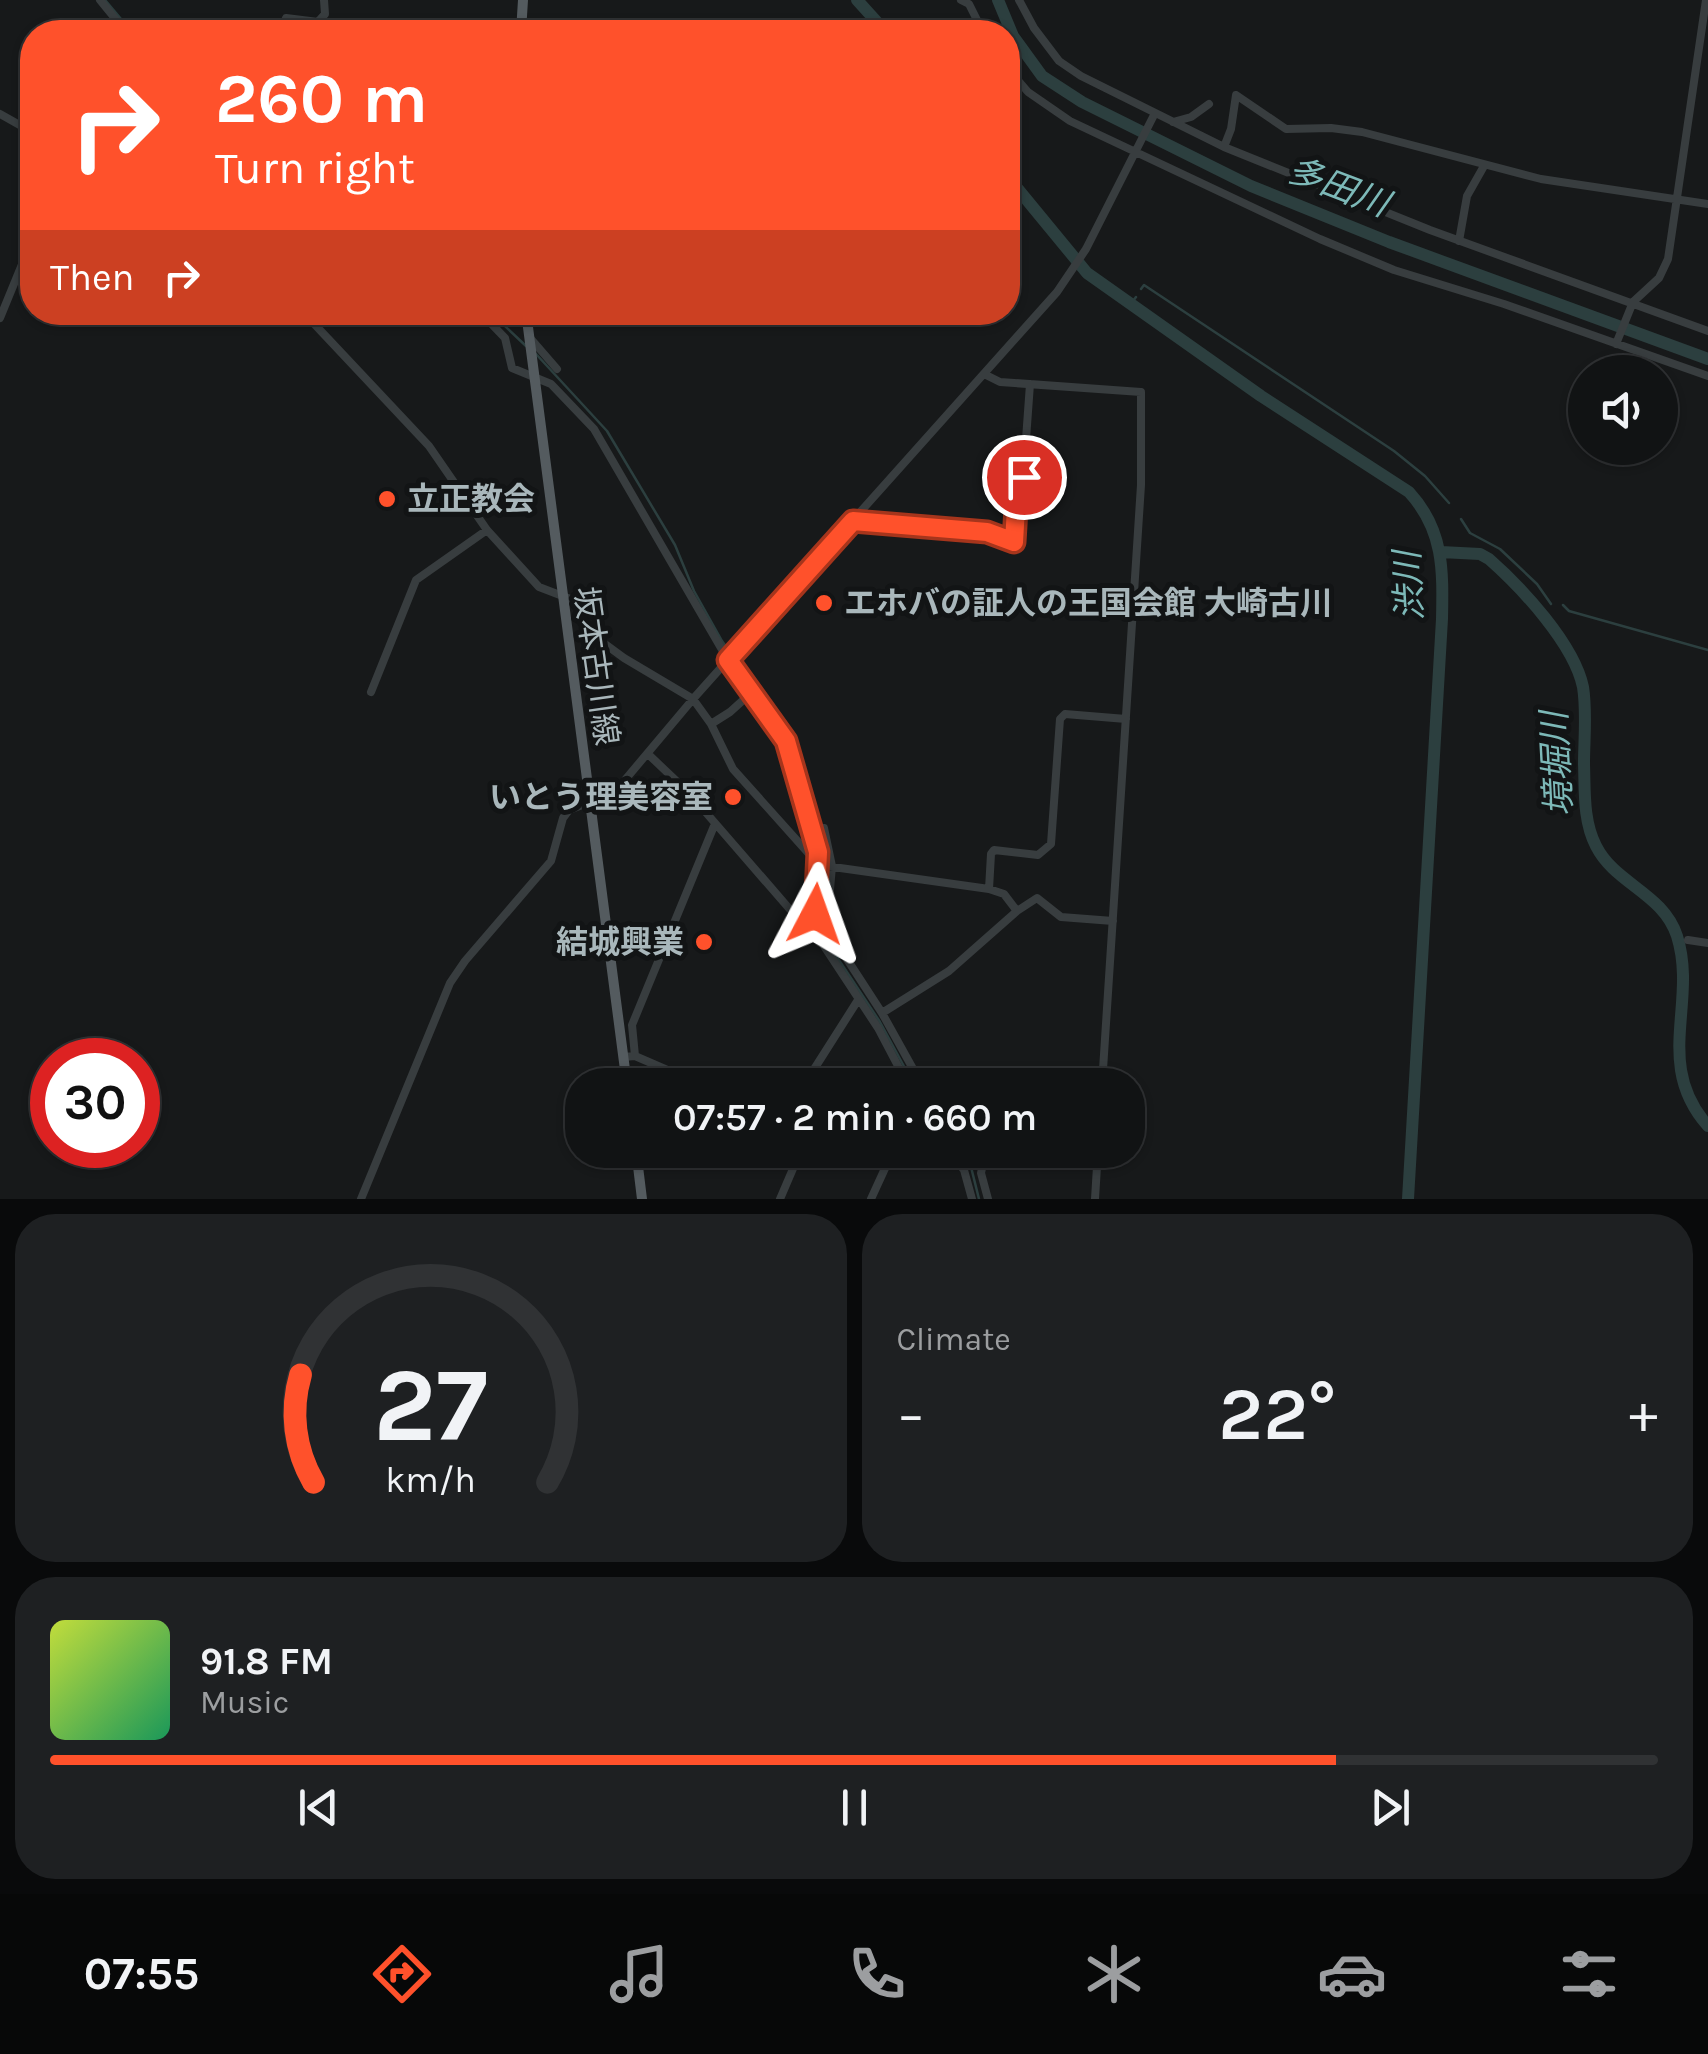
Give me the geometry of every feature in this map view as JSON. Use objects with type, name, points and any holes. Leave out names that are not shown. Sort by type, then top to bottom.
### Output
[{"type":"main road","name":"坂本古川線","points":[[527,325],[628,1068]]},
{"type":"main road","points":[[638,1168],[642,1199]]},
{"type":"street","points":[[100,0],[116,20]]},
{"type":"street","points":[[960,0],[969,4],[977,20]]},
{"type":"street","points":[[1019,0],[1059,61],[1153,116],[1459,241],[1708,331]]},
{"type":"street","points":[[1617,342],[1632,304],[1666,268],[1706,0]]},
{"type":"street","points":[[1020,81],[1045,106],[1320,240],[1394,270],[1617,342],[1707,376]]},
{"type":"street","points":[[1224,147],[1236,95],[1286,128],[1362,132],[1542,179],[1708,204]]},
{"type":"street","points":[[1173,122],[1191,117],[1209,104]]},
{"type":"street","points":[[361,1199],[450,983],[464,961],[552,861],[569,810],[614,794],[693,699],[1068,277],[1085,252],[1153,116]]},
{"type":"street","points":[[1459,241],[1467,196],[1484,166]]},
{"type":"street","points":[[0,318],[20,269]]},
{"type":"street","points":[[315,325],[429,446],[487,530],[539,586],[579,606],[590,633],[624,658],[693,699],[744,783],[826,866],[989,889],[1004,894],[1016,911]]},
{"type":"street","points":[[492,325],[505,338],[512,368],[551,384],[594,430],[751,693],[782,732],[826,866],[816,927],[824,946],[864,999],[882,1013],[913,1068]]},
{"type":"street","points":[[528,337],[557,370]]},
{"type":"street","points":[[984,374],[1000,382],[1141,392],[1142,486],[1103,1068]]},
{"type":"street","points":[[853,521],[987,532],[1014,542],[1016,508],[1022,508],[1030,384]]},
{"type":"street","points":[[371,692],[416,580],[487,530]]},
{"type":"street","points":[[711,724],[751,693]]},
{"type":"street","points":[[989,889],[994,850],[1038,855],[1051,844],[1060,719],[1065,714],[1126,719]]},
{"type":"street","points":[[649,755],[689,793],[794,913],[816,927]]},
{"type":"street","points":[[659,1068],[629,1056],[632,1025],[714,826]]},
{"type":"street","points":[[824,828],[832,936],[899,1068]]},
{"type":"street","points":[[882,1013],[959,963],[1016,911],[1037,898],[1061,917],[1113,922]]},
{"type":"street","points":[[1688,940],[1708,943]]},
{"type":"street","points":[[816,1068],[864,999]]},
{"type":"street","points":[[780,1199],[793,1168]]},
{"type":"street","points":[[871,1199],[885,1168]]},
{"type":"street","points":[[962,1168],[972,1199]]},
{"type":"street","points":[[982,1168],[988,1199]]},
{"type":"street","points":[[1095,1199],[1097,1168]]},
{"type":"waterway","points":[[105,0],[122,20]]},
{"type":"waterway","name":"渋川","points":[[857,0],[875,20]]},
{"type":"waterway","name":"多田川","points":[[998,0],[1006,20]]},
{"type":"waterway","name":"多田川","points":[[1020,46],[1042,76],[1082,102],[1251,186],[1389,242],[1708,359]]},
{"type":"waterway","name":"渋川","points":[[1020,192],[1087,273],[1261,396],[1409,492],[1421,506],[1435,536],[1441,567],[1442,619],[1408,1199]]},
{"type":"waterway","points":[[1141,289],[1144,285],[1394,451],[1425,476],[1449,503]]},
{"type":"waterway","name":"渋川","points":[[1130,305],[1136,297]]},
{"type":"waterway","points":[[504,325],[526,346]]},
{"type":"waterway","points":[[536,354],[607,431],[675,545],[694,591],[722,641],[763,699],[789,727],[826,861],[821,915],[829,945],[880,1022],[905,1068]]},
{"type":"waterway","points":[[1461,519],[1470,533],[1500,549],[1537,584],[1551,604]]},
{"type":"waterway","name":"境堀川","points":[[1441,552],[1480,554],[1489,559],[1545,618],[1578,670],[1584,696],[1589,826],[1604,859],[1661,909],[1677,936],[1682,961],[1683,1080],[1692,1103],[1708,1126]]},
{"type":"waterway","points":[[1563,605],[1569,611],[1708,650]]},
{"type":"waterway","points":[[971,1168],[979,1199]]},
{"type":"place","name":"立正教会","points":[[387,499]]},
{"type":"place","name":"エホバの証人の王国会館 大崎古川","points":[[824,603]]},
{"type":"place","name":"いとう理美容室","points":[[733,797]]},
{"type":"place","name":"結城興業","points":[[704,942]]},
{"type":"route","points":[[815,914],[818,852],[786,741],[728,660],[853,521],[987,532],[1014,542],[1016,508],[1022,508],[1024,477]]}]
